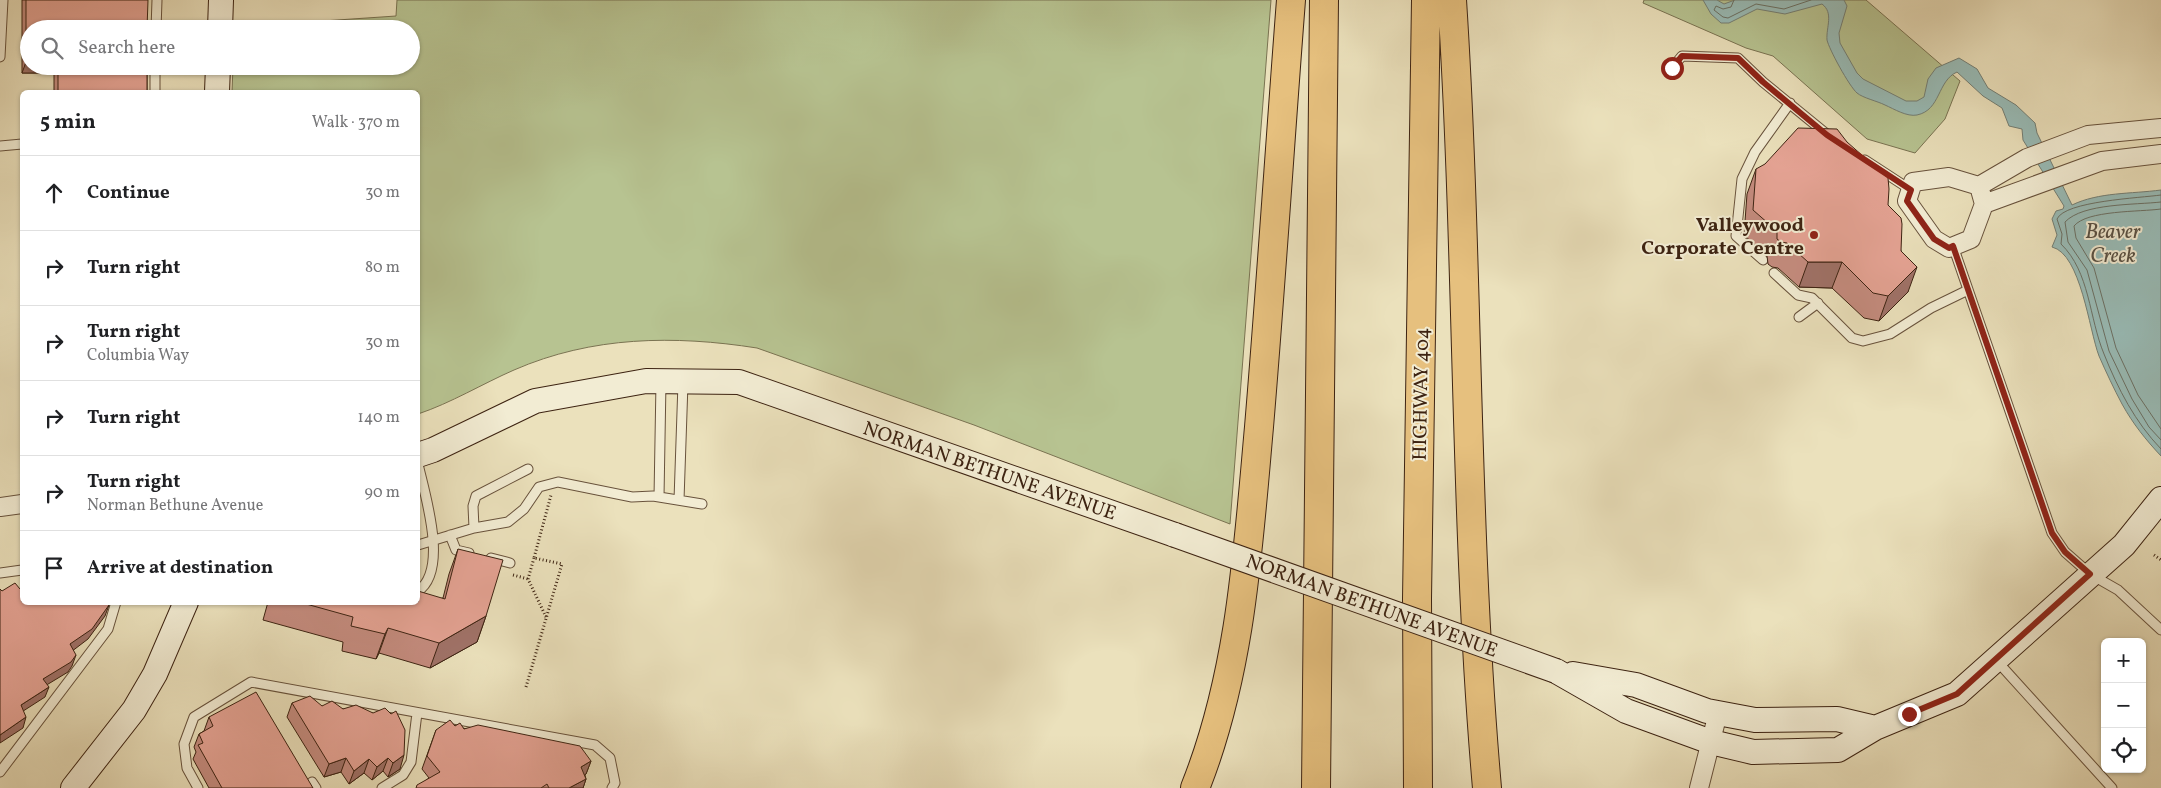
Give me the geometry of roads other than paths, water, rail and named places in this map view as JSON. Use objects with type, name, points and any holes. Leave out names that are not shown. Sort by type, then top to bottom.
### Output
[{"type":"highway","points":[[1195,788],[1204,765],[1226,685],[1246,580],[1291,0]]},
{"type":"highway","points":[[1316,788],[1324,0]]},
{"type":"highway","name":"HIGHWAY 404","points":[[1418,788],[1418,599],[1426,0]]},
{"type":"highway","points":[[1452,0],[1461,137],[1472,539],[1487,788]]},
{"type":"highway","points":[[1470,788],[1472,539]]},
{"type":"street","points":[[220,20],[221,0]]},
{"type":"street","points":[[216,90],[217,75]]},
{"type":"street","points":[[1979,186],[1984,204],[1971,239],[1949,248],[1934,239],[1907,201],[1913,182],[1948,177],[1979,186],[2027,158],[2088,135],[2161,128]]},
{"type":"street","points":[[1984,204],[2102,161],[2161,154]]},
{"type":"street","name":"NORMAN BETHUNE AVENUE","points":[[420,454],[433,450],[535,401],[646,381],[739,382],[1556,671],[1636,685],[1718,713],[1755,720],[1837,719],[1875,728]]},
{"type":"street","name":"NORMAN BETHUNE AVENUE","points":[[1556,671],[1626,711],[1711,742],[1753,752],[1838,750],[1875,728],[1957,694],[2124,544],[2161,499]]},
{"type":"street","points":[[0,507],[20,504]]},
{"type":"street","points":[[80,786],[134,710],[155,674],[185,605]]},
{"type":"street","points":[[1699,788],[1718,713]]},
{"type":"lane","points":[[0,57],[3,0]]},
{"type":"lane","points":[[156,20],[157,0]]},
{"type":"lane","points":[[1672,68],[1682,56],[1738,58],[1763,82],[1836,140]]},
{"type":"lane","points":[[155,90],[156,75]]},
{"type":"lane","points":[[1763,260],[1736,236],[1742,179],[1754,152],[1790,103]]},
{"type":"lane","points":[[0,146],[20,144]]},
{"type":"lane","points":[[1860,157],[1911,190]]},
{"type":"lane","points":[[1953,246],[2052,533],[2065,552],[2090,574],[2118,590],[2161,630]]},
{"type":"lane","points":[[1774,273],[1798,295],[1812,298],[1818,303],[1852,338],[1863,342],[1890,334],[1904,324],[1968,290]]},
{"type":"lane","points":[[1799,317],[1818,303]]},
{"type":"lane","points":[[659,497],[672,382]]},
{"type":"lane","points":[[672,382],[680,500]]},
{"type":"lane","points":[[474,528],[476,496],[528,469]]},
{"type":"lane","points":[[420,473],[434,539],[430,574],[420,588]]},
{"type":"lane","points":[[420,544],[450,534],[508,522],[524,509],[539,487],[558,482],[632,497],[659,497],[702,504]]},
{"type":"lane","points":[[450,534],[456,550],[510,562]]},
{"type":"lane","points":[[0,573],[20,570]]},
{"type":"lane","points":[[0,772],[108,628],[115,605]]},
{"type":"lane","points":[[1996,660],[2112,788]]},
{"type":"lane","points":[[198,788],[187,768],[184,744],[194,717],[251,682],[595,745],[610,758],[615,782],[612,788]]},
{"type":"lane","points":[[382,788],[403,775],[411,762],[417,712]]},
{"type":"water","name":"Beaver Creek","points":[[1703,0],[1717,0],[1724,4],[1735,0],[1844,0],[1847,6],[1839,33],[1840,43],[1857,73],[1863,79],[1906,101],[1917,101],[1924,97],[1928,79],[1936,68],[1959,58],[1977,69],[1988,88],[2016,105],[2035,123],[2037,133],[2072,205],[2104,196],[2161,190],[2161,456],[2135,425],[2119,398],[2099,356],[2077,278],[2070,263],[2062,253],[2052,247],[2057,235],[2052,219],[2056,211],[2063,209],[2064,206],[2023,140],[2022,129],[2009,126],[2002,108],[1983,96],[1957,72],[1946,82],[1931,107],[1917,115],[1909,115],[1863,96],[1853,89],[1827,40],[1829,16],[1822,4],[1785,14],[1757,9],[1729,23],[1721,23],[1711,14]]},
{"type":"place","name":"Valleywood Corporate Centre","points":[[1814,235]]}]
